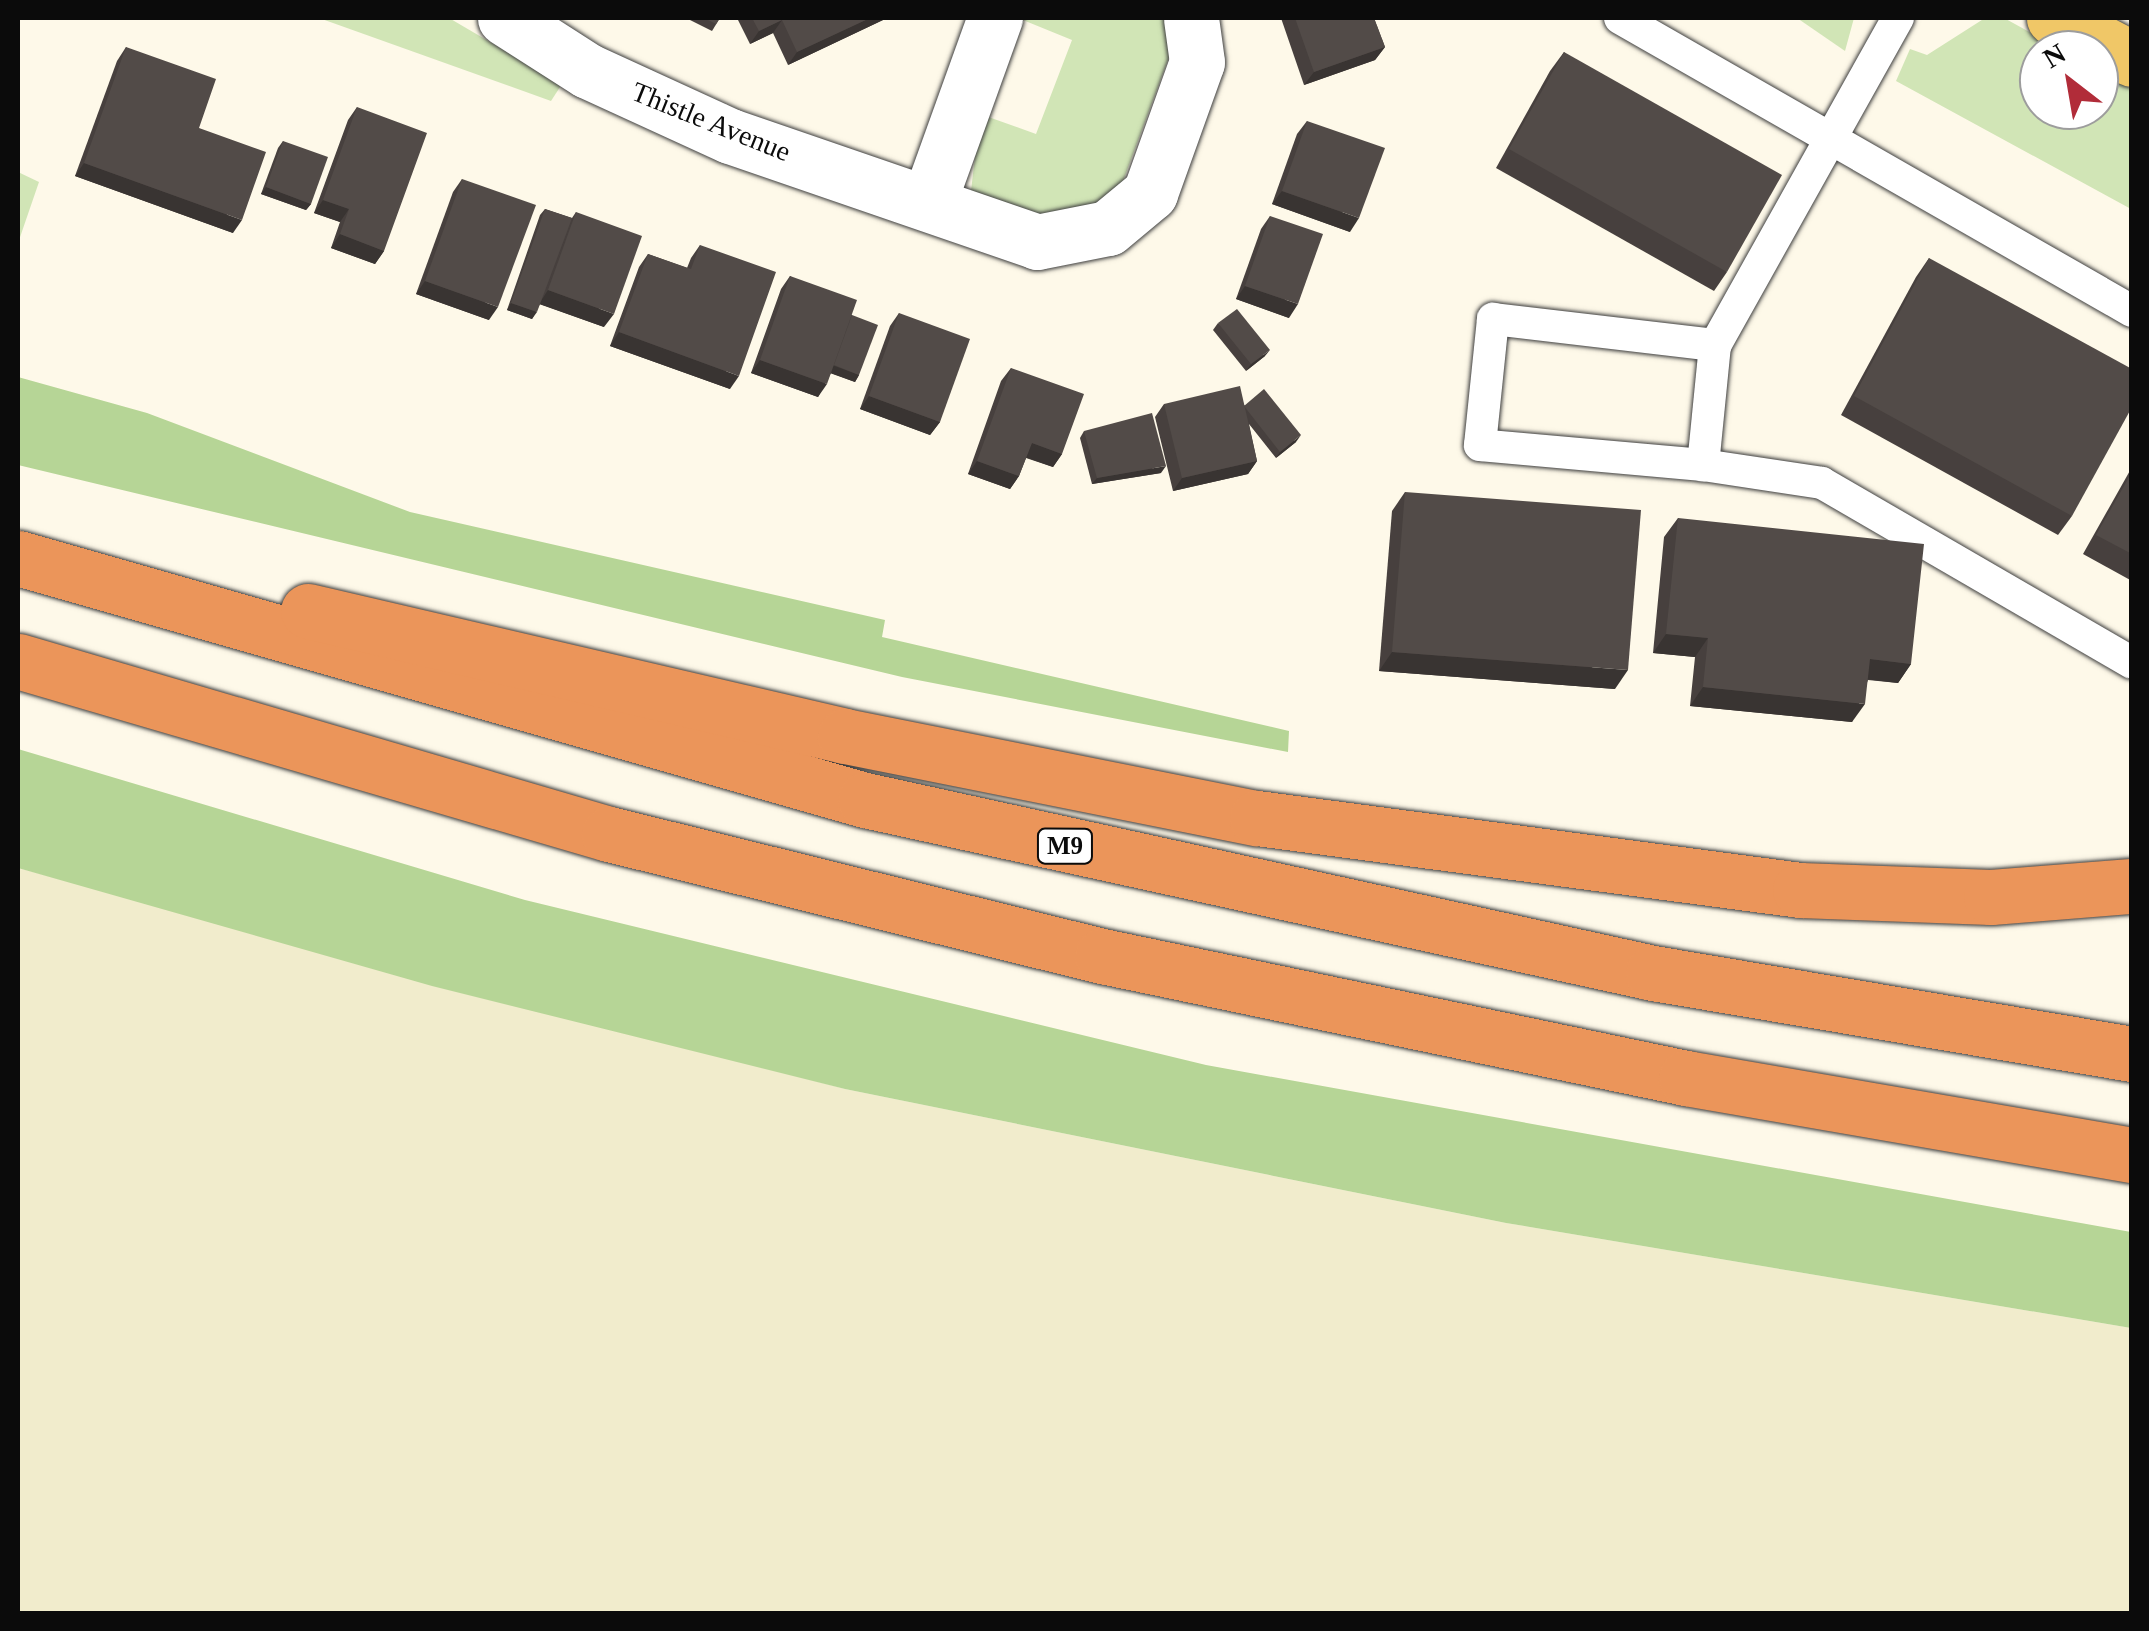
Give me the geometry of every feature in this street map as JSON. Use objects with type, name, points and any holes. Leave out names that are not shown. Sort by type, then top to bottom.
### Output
[{"type":"highway","points":[[18,543],[844,736],[1257,818],[1800,890],[1992,897],[2132,886]]},
{"type":"highway","name":"M9","points":[[18,558],[865,800],[1634,969],[2132,1054]]},
{"type":"highway","points":[[18,661],[590,829],[1121,961],[1686,1078],[2132,1154]]},
{"type":"main road","points":[[2054,18],[2132,59]]},
{"type":"street","name":"Thistle Avenue","points":[[504,18],[588,71],[730,136],[930,200],[1037,242],[1075,242],[1132,213],[1150,192],[1197,62],[1191,18]]},
{"type":"street","points":[[930,200],[995,18]]},
{"type":"lane","points":[[1620,18],[2132,311]]},
{"type":"lane","points":[[1703,465],[1715,345],[1898,18]]},
{"type":"lane","points":[[1715,345],[1493,319],[1480,445],[1703,465],[1822,483],[2132,664]]},
{"type":"shaded area","points":[[18,868],[845,1089],[1506,1223],[2131,1328],[2131,1613],[18,1613]]},
{"type":"green space","points":[[319,18],[449,18],[562,84],[551,101]]},
{"type":"green space","points":[[1018,18],[1167,18],[1172,49],[1116,200],[1046,216],[971,191],[980,114],[1036,134],[1072,40]]},
{"type":"green space","points":[[1797,18],[1854,18],[1845,51]]},
{"type":"green space","points":[[1985,18],[2004,18],[2026,30],[2019,30],[2019,130],[2119,130],[2119,82],[2131,89],[2131,209],[1896,81],[1910,49],[1927,55]]},
{"type":"green space","points":[[18,172],[39,182],[18,243]]},
{"type":"green space","points":[[18,377],[147,413],[410,512],[885,620],[882,637],[1289,731],[1288,752],[902,677],[18,465]]},
{"type":"green space","points":[[18,749],[525,900],[1206,1065],[2131,1232],[2131,1328],[1506,1223],[845,1089],[432,986],[18,868]]},
{"type":"building","points":[[752,18],[870,18],[797,52],[782,20],[759,31]]},
{"type":"building","points":[[1295,18],[1374,18],[1385,47],[1314,72]]},
{"type":"building","points":[[126,47],[216,79],[199,128],[266,152],[242,220],[84,163]]},
{"type":"building","points":[[1564,52],[1782,175],[1727,272],[1509,149]]},
{"type":"building","points":[[357,107],[427,133],[384,251],[340,234],[349,209],[323,200]]},
{"type":"building","points":[[1307,121],[1385,148],[1359,218],[1282,191]]},
{"type":"building","points":[[283,141],[328,157],[311,204],[266,187]]},
{"type":"building","points":[[462,179],[536,205],[498,307],[425,281]]},
{"type":"building","points":[[545,209],[572,218],[537,312],[511,303]]},
{"type":"building","points":[[576,212],[642,236],[614,314],[548,290]]},
{"type":"building","points":[[1270,216],[1323,234],[1298,304],[1245,286]]},
{"type":"building","points":[[700,245],[776,272],[739,376],[619,332],[648,254],[691,269]]},
{"type":"building","points":[[1929,258],[2132,369],[2132,407],[2072,516],[1854,396]]},
{"type":"building","points":[[790,276],[857,300],[827,384],[760,360]]},
{"type":"building","points":[[1237,309],[1270,350],[1251,364],[1218,323]]},
{"type":"building","points":[[899,313],[970,339],[940,422],[869,396]]},
{"type":"building","points":[[852,315],[878,325],[859,375],[834,365]]},
{"type":"building","points":[[1011,368],[1084,394],[1062,454],[1032,443],[1019,476],[977,461]]},
{"type":"building","points":[[1240,386],[1257,461],[1182,478],[1164,404]]},
{"type":"building","points":[[1264,389],[1301,435],[1280,452],[1244,406]]},
{"type":"building","points":[[1152,413],[1166,466],[1097,478],[1084,431]]},
{"type":"building","points":[[2132,472],[2132,554],[2096,535]]},
{"type":"building","points":[[1405,492],[1641,510],[1628,670],[1392,652]]},
{"type":"building","points":[[1678,518],[1924,544],[1911,664],[1870,659],[1865,704],[1703,687],[1708,638],[1666,634]]}]
